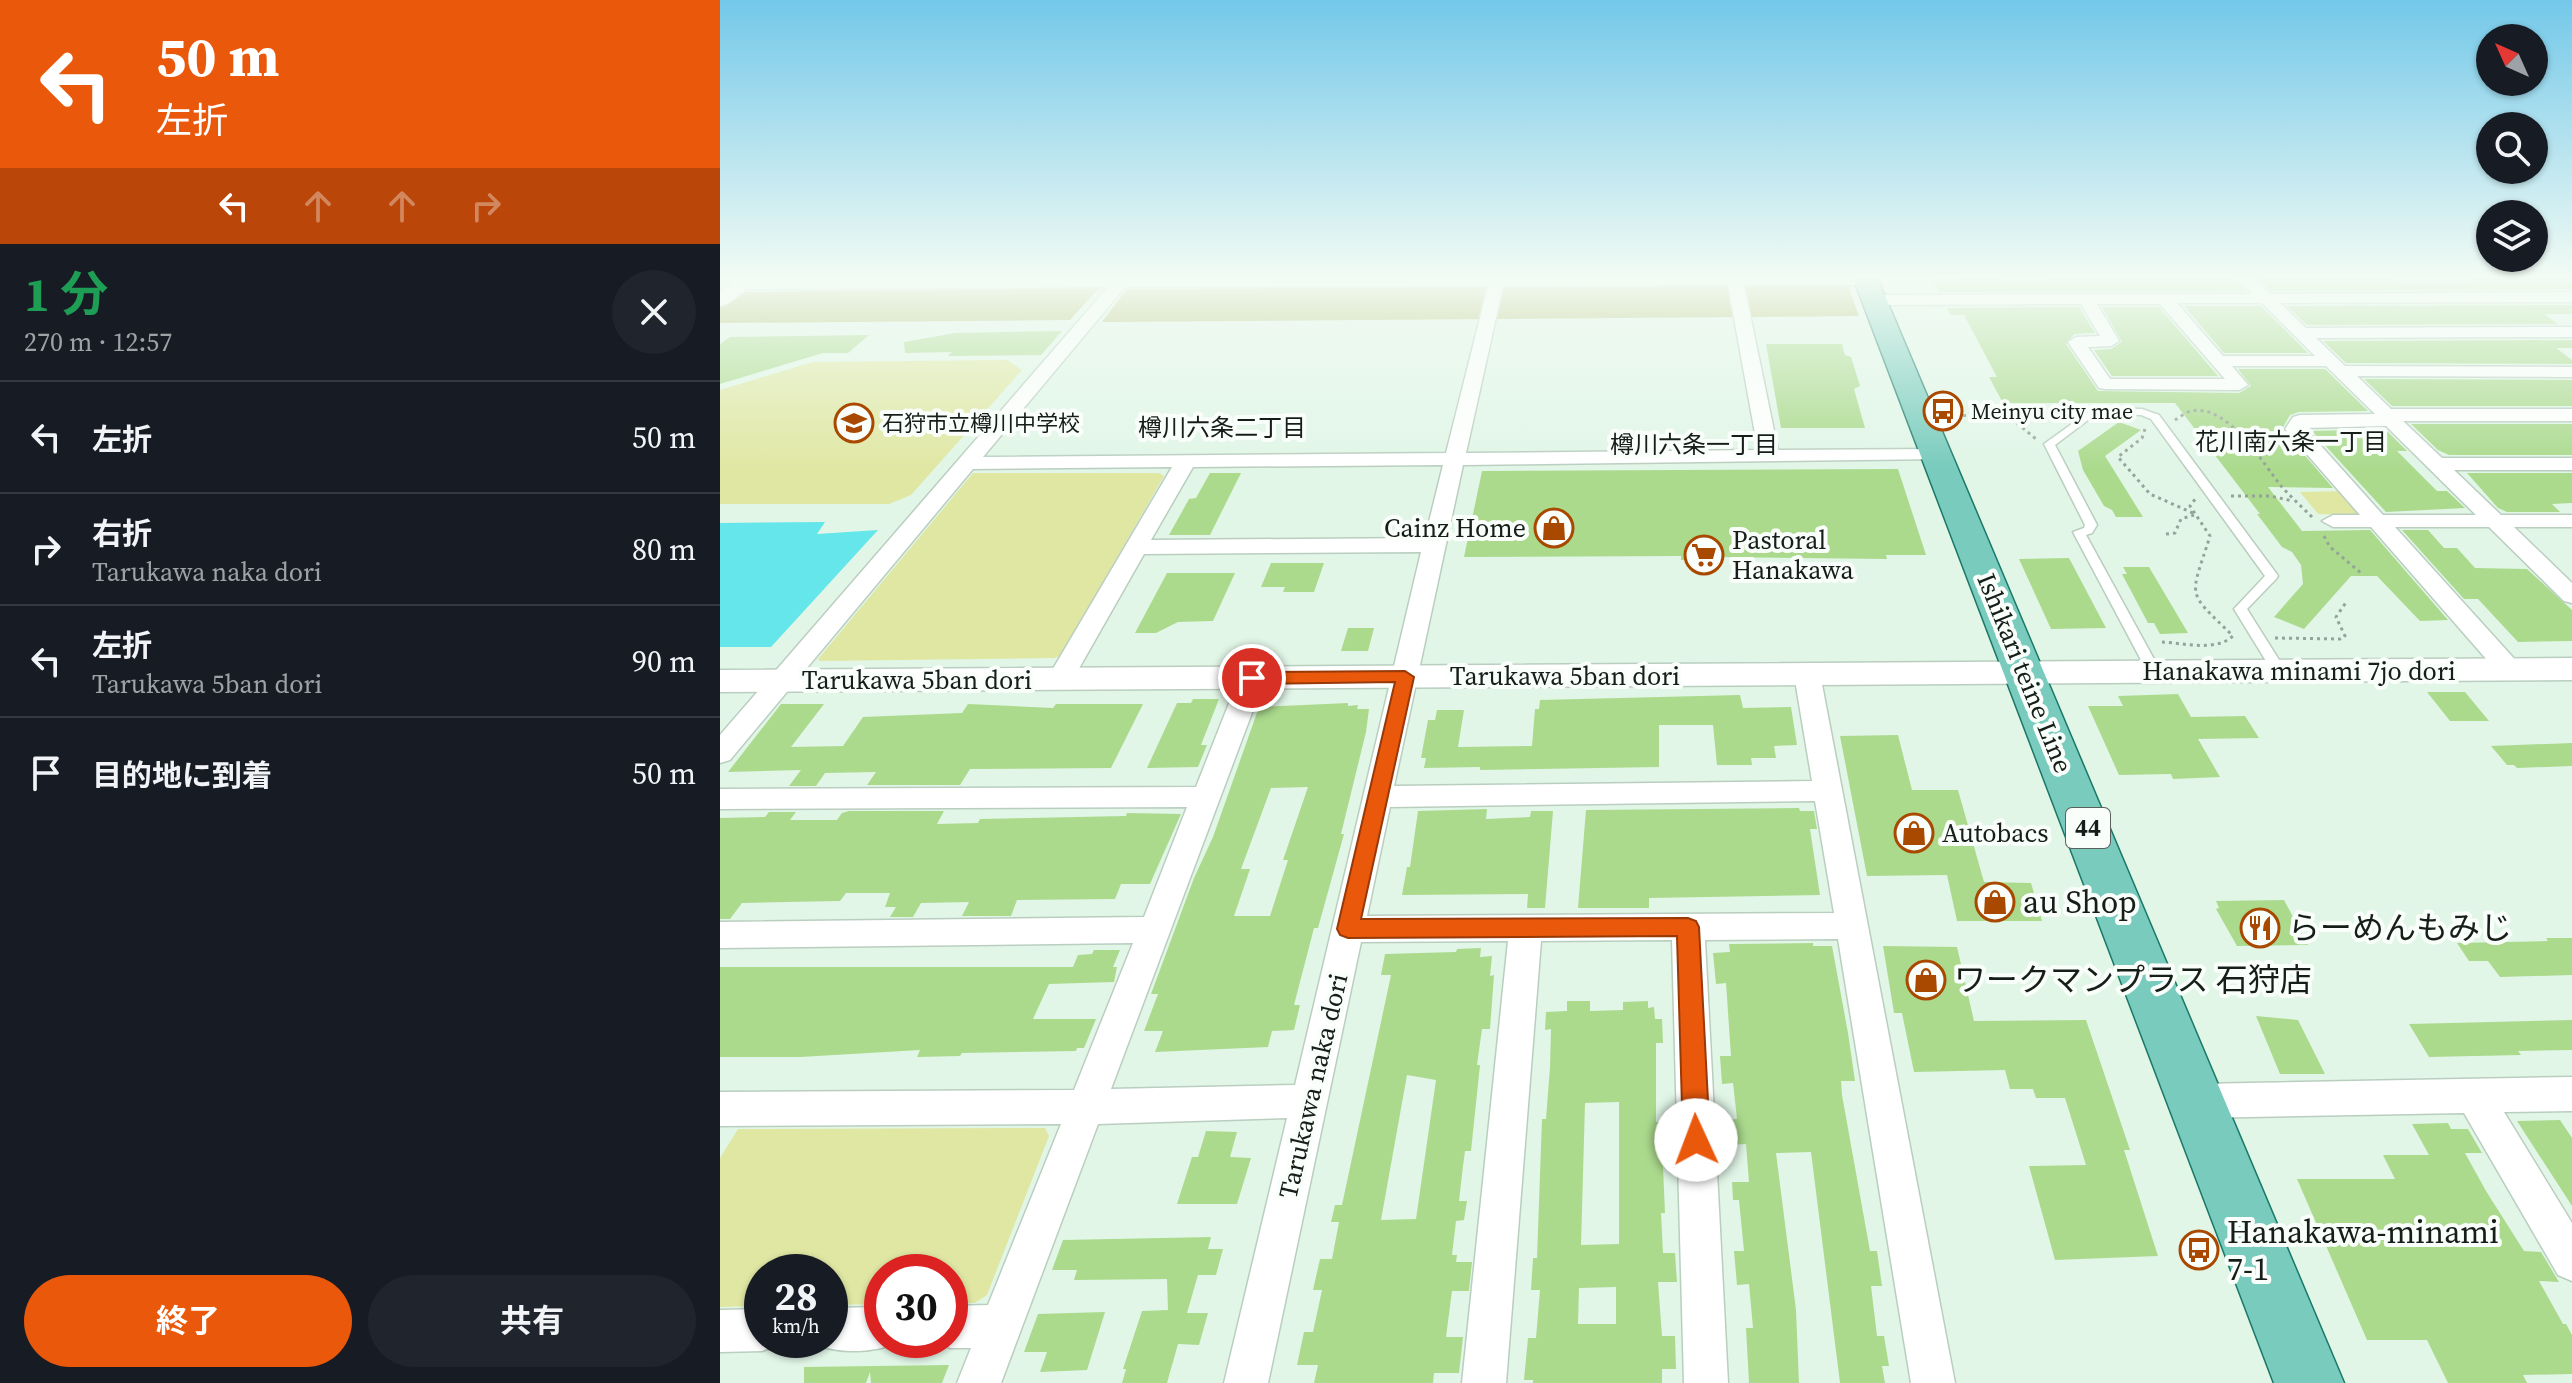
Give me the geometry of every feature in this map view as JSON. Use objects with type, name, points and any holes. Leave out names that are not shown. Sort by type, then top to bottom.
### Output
[{"type":"main road","name":"Ishikari teine Line","points":[[1896,340],[1946,435],[2026,673],[2309,1383]]},
{"type":"street","points":[[720,753],[1072,340]]},
{"type":"street","name":"Tarukawa naka dori","points":[[1246,1383],[1483,340]]},
{"type":"street","points":[[1746,340],[1769,456]]},
{"type":"street","points":[[2110,340],[2076,342],[2105,384],[2239,385],[2200,340]]},
{"type":"street","points":[[2309,340],[2570,592]]},
{"type":"street","points":[[2511,340],[2563,372],[2572,385]]},
{"type":"street","points":[[2218,361],[2563,372]]},
{"type":"street","points":[[2510,670],[2295,429],[2300,421],[2572,415]]},
{"type":"street","points":[[966,463],[1769,456],[1946,435]]},
{"type":"street","points":[[1060,679],[1186,461]]},
{"type":"street","points":[[2436,464],[2572,464]]},
{"type":"street","points":[[2333,521],[2572,521]]},
{"type":"street","points":[[1136,547],[1434,545]]},
{"type":"street","name":"Hanakawa minami 7jo dori","points":[[2026,673],[2158,657],[2279,671],[2572,669]]},
{"type":"street","name":"Tarukawa 5ban dori","points":[[720,681],[2026,673]]},
{"type":"street","points":[[1807,674],[1933,1383]]},
{"type":"street","points":[[979,1383],[1252,678]]},
{"type":"street","points":[[1378,797],[1828,791]]},
{"type":"street","points":[[720,799],[1205,797]]},
{"type":"street","points":[[1348,929],[1852,926]]},
{"type":"street","points":[[1484,1383],[1526,927]]},
{"type":"street","points":[[1688,927],[1706,1383]]},
{"type":"street","points":[[720,935],[1154,930]]},
{"type":"street","points":[[2197,1101],[2572,1094]]},
{"type":"street","points":[[2474,1096],[2572,1261]]},
{"type":"street","points":[[720,1109],[1086,1107],[1310,1101]]},
{"type":"street","points":[[968,1327],[1002,1326]]},
{"type":"street","points":[[720,1331],[744,1330]]},
{"type":"lane","points":[[2158,657],[2079,532],[2088,531],[2091,525],[2049,444],[2094,411],[2142,412],[2219,496],[2272,576],[2240,609],[2279,671]]},
{"type":"path","points":[[2197,515],[2141,490],[2118,457],[2142,438],[2145,427],[2154,422],[2174,420],[2191,411],[2203,411],[2223,418],[2257,452],[2284,490],[2318,525],[2330,547],[2361,573]]},
{"type":"path","points":[[1946,435],[2011,418],[2033,438],[2042,441]]},
{"type":"path","points":[[2158,657],[2194,642],[2222,646],[2229,643],[2233,636],[2196,600],[2193,590],[2210,536],[2190,506],[2193,500],[2198,497],[2270,496],[2299,503]]},
{"type":"path","points":[[2166,534],[2175,533],[2181,519],[2197,515]]},
{"type":"path","points":[[2257,637],[2340,639],[2345,636],[2336,617],[2347,601]]},
{"type":"green space","name":"石狩市立樽川中学校","points":[[1007,360],[1022,370],[911,495],[889,504],[720,504],[720,390],[813,362]]},
{"type":"green space","points":[[973,473],[1159,473],[1164,476],[1061,655],[1055,658],[820,661],[818,659]]},
{"type":"green space","points":[[2344,491],[2360,511],[2358,515],[2318,514],[2300,492]]},
{"type":"green space","points":[[1045,1128],[1049,1136],[987,1295],[975,1303],[968,1303],[968,1254],[864,1254],[864,1304],[848,1305],[848,1254],[744,1254],[744,1306],[720,1307],[720,1158],[738,1129]]},
{"type":"water","points":[[825,522],[817,534],[878,530],[771,647],[720,647],[720,523]]},
{"type":"building","points":[[726,340],[864,340],[848,353],[823,353],[720,384],[720,344]]},
{"type":"building","points":[[1055,340],[1041,355],[905,353],[904,342]]},
{"type":"building","points":[[1977,340],[2070,340],[2066,344],[2098,391],[2239,393],[2251,386],[2238,369],[2325,369],[2368,411],[2299,412],[2290,415],[2282,429],[2333,488],[2268,487],[2302,531],[2370,530],[2448,620],[2420,621],[2377,576],[2351,576],[2304,629],[2274,617],[2303,584],[2301,565],[2292,552],[2282,547],[2175,403],[2003,403],[1989,377],[1997,377]]},
{"type":"building","points":[[2121,340],[2187,340],[2218,376],[2112,376],[2094,350],[2111,349],[2122,342]]},
{"type":"building","points":[[2213,340],[2295,340],[2308,353],[2224,353]]},
{"type":"building","points":[[2572,340],[2572,348],[2556,348],[2572,360],[2572,364],[2346,363],[2323,341]]},
{"type":"building","points":[[1766,344],[1842,344],[1845,355],[1851,357],[1860,386],[1854,389],[1865,428],[1781,428]]},
{"type":"building","points":[[2364,379],[2572,380],[2572,406],[2392,406]]},
{"type":"building","points":[[2119,422],[2141,430],[2105,456],[2143,517],[2116,517],[2112,510],[2104,506],[2083,470],[2078,451]]},
{"type":"building","points":[[2411,424],[2572,424],[2572,455],[2449,455],[2438,450]]},
{"type":"building","points":[[2385,429],[2407,451],[2397,451],[2437,491],[2447,491],[2465,508],[2386,512],[2312,431]]},
{"type":"building","points":[[1898,469],[1926,555],[1886,555],[1887,559],[1717,557],[1717,560],[1681,560],[1681,556],[1464,557],[1482,471]]},
{"type":"building","points":[[1210,473],[1241,473],[1210,535],[1169,535],[1189,499],[1196,498]]},
{"type":"building","points":[[2467,473],[2572,473],[2572,503],[2552,504],[2560,512],[2507,512],[2498,508]]},
{"type":"building","points":[[2402,530],[2428,530],[2444,548],[2457,548],[2475,568],[2527,569],[2572,610],[2572,641],[2518,642],[2478,599],[2464,599]]},
{"type":"building","points":[[2069,558],[2106,628],[2051,629],[2019,559]]},
{"type":"building","points":[[1271,563],[1324,563],[1314,592],[1283,592],[1285,587],[1261,587]]},
{"type":"building","points":[[2123,567],[2149,567],[2188,633],[2160,634],[2154,623],[2148,623],[2122,574],[2127,574]]},
{"type":"building","points":[[1167,573],[1235,573],[1213,621],[1178,622],[1156,633],[1135,633]]},
{"type":"building","points":[[1348,628],[1374,628],[1368,651],[1341,651]]},
{"type":"building","points":[[2427,692],[2465,692],[2489,721],[2450,721]]},
{"type":"building","points":[[2178,694],[2191,717],[2245,716],[2259,738],[2198,739],[2220,777],[2173,779],[2171,774],[2119,775],[2088,706],[2123,706],[2118,696]]},
{"type":"building","points":[[1740,695],[1743,708],[1791,707],[1797,745],[1774,746],[1776,758],[1751,758],[1752,765],[1717,765],[1713,725],[1659,725],[1659,767],[1424,768],[1426,758],[1421,758],[1428,720],[1435,720],[1437,710],[1464,710],[1458,747],[1532,746],[1535,709],[1539,709],[1540,700]]},
{"type":"building","points":[[1193,699],[1219,699],[1201,745],[1207,745],[1198,767],[1147,768],[1177,703],[1191,703]]},
{"type":"building","points":[[1348,703],[1348,706],[1358,705],[1357,709],[1369,709],[1341,834],[1344,834],[1318,928],[1314,928],[1294,1005],[1300,1005],[1294,1030],[1272,1031],[1268,1047],[1155,1052],[1163,1031],[1144,1031],[1158,994],[1151,994],[1194,878],[1213,837],[1259,707]],"holes":[[[1308,787],[1283,860],[1288,860],[1270,916],[1234,916],[1250,869],[1241,869],[1271,788]]]},
{"type":"building","points":[[781,704],[824,704],[791,747],[843,746],[863,717],[962,713],[968,704],[1053,708],[1056,704],[1143,704],[1111,768],[970,769],[960,785],[867,785],[876,772],[825,773],[816,786],[789,786],[801,770],[728,772]]},
{"type":"building","name":"Autobacs","points":[[1898,735],[1912,790],[1958,790],[1984,882],[2031,883],[2042,921],[1957,921],[1947,875],[1867,876],[1840,736]]},
{"type":"building","points":[[2572,743],[2572,766],[2517,768],[2507,765],[2491,746]]},
{"type":"building","points":[[1799,808],[1800,811],[1814,811],[1817,829],[1810,829],[1820,895],[1649,898],[1649,908],[1578,908],[1586,810]]},
{"type":"building","points":[[1487,809],[1486,819],[1530,817],[1531,811],[1553,811],[1545,908],[1527,908],[1528,894],[1402,895],[1407,867],[1410,867],[1418,811]]},
{"type":"building","points":[[944,811],[937,824],[978,823],[980,819],[1181,814],[1150,884],[1121,884],[1115,899],[1017,900],[1011,916],[962,916],[969,902],[921,903],[913,917],[890,917],[896,907],[885,907],[890,893],[846,893],[840,901],[742,903],[730,919],[720,919],[720,818],[765,817],[769,812],[796,812],[790,820],[837,820],[842,813]]},
{"type":"building","points":[[2284,900],[2308,945],[2237,946],[2216,909],[2219,908],[2216,901]]},
{"type":"building","points":[[2546,938],[2572,938],[2572,975],[2500,977],[2488,961],[2469,961],[2457,943],[2548,941]]},
{"type":"building","points":[[1813,943],[1813,946],[1832,946],[1848,1033],[1855,1081],[1841,1081],[1842,1095],[1870,1251],[1877,1251],[1882,1286],[1871,1286],[1877,1336],[1884,1336],[1889,1366],[1882,1366],[1885,1383],[1840,1383],[1811,1152],[1776,1153],[1796,1310],[1799,1383],[1749,1383],[1746,1328],[1753,1328],[1749,1284],[1737,1285],[1734,1251],[1744,1251],[1739,1200],[1733,1200],[1732,1182],[1749,1182],[1746,1144],[1728,1145],[1726,1120],[1737,1119],[1733,1083],[1722,1084],[1720,1056],[1731,1056],[1726,983],[1716,984],[1713,953],[1730,952],[1729,944]]},
{"type":"building","points":[[1883,946],[1957,947],[1974,1021],[2086,1020],[2130,1150],[2124,1150],[2158,1256],[2055,1260],[2029,1166],[2086,1165],[2065,1098],[2036,1098],[2033,1089],[2010,1089],[2005,1070],[1914,1072],[1902,1013],[1894,1013]]},
{"type":"building","points":[[1481,948],[1480,957],[1492,956],[1490,976],[1494,975],[1490,1029],[1482,1029],[1477,1065],[1480,1065],[1471,1151],[1465,1151],[1463,1166],[1459,1201],[1467,1201],[1464,1220],[1456,1221],[1452,1255],[1457,1255],[1456,1262],[1472,1262],[1469,1291],[1452,1291],[1446,1337],[1463,1337],[1459,1373],[1434,1373],[1433,1383],[1314,1383],[1318,1365],[1297,1365],[1304,1332],[1313,1332],[1322,1290],[1313,1290],[1320,1259],[1332,1259],[1339,1222],[1331,1222],[1335,1205],[1342,1205],[1391,975],[1381,975],[1385,954],[1456,952],[1457,949]],"holes":[[[1407,1075],[1436,1080],[1416,1219],[1381,1220]]]},
{"type":"building","points":[[1094,950],[1120,950],[1113,967],[1117,967],[1114,982],[1049,984],[1033,1019],[1096,1019],[1084,1048],[1077,1048],[1076,1051],[917,1057],[920,1050],[800,1057],[720,1057],[720,967],[1073,967],[1078,955],[1092,954]]},
{"type":"building","points":[[1567,1001],[1590,1001],[1590,1011],[1623,1010],[1623,1002],[1648,1001],[1648,1008],[1654,1007],[1655,1019],[1662,1019],[1663,1043],[1656,1043],[1656,1122],[1661,1122],[1665,1213],[1661,1213],[1663,1253],[1675,1253],[1677,1282],[1658,1282],[1662,1336],[1675,1336],[1676,1369],[1662,1369],[1662,1383],[1533,1383],[1533,1380],[1524,1380],[1528,1338],[1536,1338],[1540,1290],[1531,1290],[1533,1258],[1537,1258],[1542,1119],[1546,1119],[1550,1067],[1551,1029],[1545,1030],[1546,1012],[1567,1011]],"holes":[[[1619,1102],[1619,1244],[1581,1245],[1585,1103]],[[1616,1287],[1616,1324],[1578,1324],[1579,1288]]]},
{"type":"building","points":[[2256,1016],[2298,1020],[2325,1074],[2280,1074]]},
{"type":"building","points":[[2572,1020],[2572,1050],[2518,1051],[2521,1055],[2429,1057],[2409,1024]]},
{"type":"building","points":[[2560,1120],[2572,1138],[2572,1206],[2517,1121]]},
{"type":"building","points":[[2448,1123],[2451,1129],[2468,1129],[2482,1153],[2465,1153],[2486,1191],[2524,1251],[2541,1252],[2559,1282],[2539,1281],[2572,1335],[2572,1374],[2523,1375],[2527,1383],[2448,1383],[2427,1340],[2367,1340],[2297,1179],[2395,1179],[2383,1155],[2429,1155],[2412,1124]]},
{"type":"building","points":[[1206,1131],[1237,1132],[1230,1157],[1251,1158],[1237,1204],[1177,1204],[1192,1157],[1198,1157]]},
{"type":"building","points":[[1211,1237],[1208,1249],[1223,1249],[1216,1275],[1198,1275],[1187,1313],[1208,1313],[1199,1345],[1178,1344],[1167,1383],[1122,1383],[1126,1369],[1123,1369],[1142,1311],[1168,1310],[1167,1279],[1074,1280],[1077,1270],[1052,1270],[1063,1240]]},
{"type":"building","points":[[1105,1312],[1087,1370],[1040,1372],[1047,1352],[1024,1352],[1038,1314]]},
{"type":"building","points":[[949,1365],[942,1383],[871,1383],[870,1372],[866,1383],[804,1383],[804,1367]]},
{"type":"place","name":"Meinyu city mae","points":[[1943,411]]},
{"type":"place","name":"石狩市立樽川中学校","points":[[854,423]]},
{"type":"place","name":"Cainz Home","points":[[1554,528]]},
{"type":"place","name":"Pastoral Hanakawa","points":[[1704,555]]},
{"type":"place","name":"Autobacs","points":[[1914,833]]},
{"type":"place","name":"au Shop","points":[[1995,902]]},
{"type":"place","name":"らーめんもみじ","points":[[2260,928]]},
{"type":"place","name":"ワークマンプラス 石狩店","points":[[1926,980]]},
{"type":"place","name":"Hanakawa-minami 7-1","points":[[2199,1250]]},
{"type":"district","name":"樽川六条二丁目","points":[[1222,428]]},
{"type":"district","name":"花川南六条一丁目","points":[[2291,442]]},
{"type":"district","name":"樽川六条一丁目","points":[[1694,445]]},
{"type":"route","points":[[1252,678],[1405,677],[1348,929],[1688,927],[1696,1140]]}]
